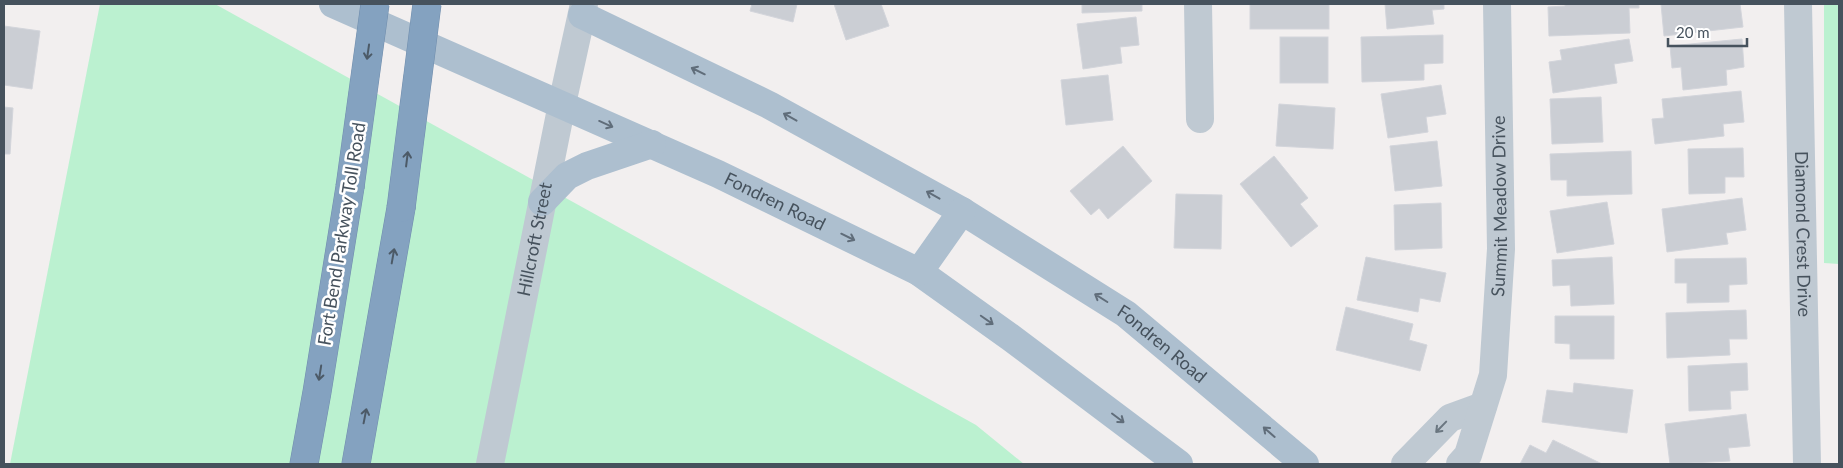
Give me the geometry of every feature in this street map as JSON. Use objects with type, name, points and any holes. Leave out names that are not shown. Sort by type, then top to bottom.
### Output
[{"type":"highway","name":"Fort Bend Parkway Toll Road","points":[[304,464],[318,392],[350,187],[375,4]]},
{"type":"highway","points":[[356,464],[402,208],[427,4]]},
{"type":"main road","name":"Fondren Road","points":[[333,4],[500,79],[652,144],[919,272],[1010,337],[1179,464]]},
{"type":"main road","name":"Fondren Road","points":[[583,10],[769,105],[962,211],[1126,314],[1305,464]]},
{"type":"main road","points":[[542,202],[567,176],[587,166],[652,144]]},
{"type":"main road","points":[[919,272],[962,211]]},
{"type":"street","points":[[1198,4],[1200,119]]},
{"type":"street","name":"Summit Meadow Drive","points":[[1460,464],[1468,455],[1493,375],[1501,249],[1497,4]]},
{"type":"street","name":"Diamond Crest Drive","points":[[1798,4],[1807,464]]},
{"type":"street","name":"Hillcroft Street","points":[[490,464],[562,104],[583,10]]},
{"type":"street","points":[[1405,464],[1450,418],[1483,406]]},
{"type":"green space","points":[[100,4],[215,4],[976,425],[1024,464],[10,464]]},
{"type":"green space","points":[[1824,4],[1839,4],[1839,264],[1824,263]]},
{"type":"building","points":[[752,4],[797,4],[793,22],[750,11]]},
{"type":"building","points":[[834,4],[881,4],[889,26],[846,40]]},
{"type":"building","points":[[1082,4],[1142,4],[1142,11],[1082,13]]},
{"type":"building","points":[[1250,4],[1329,4],[1329,29],[1250,29]]},
{"type":"building","points":[[1385,4],[1444,4],[1444,9],[1432,10],[1434,24],[1387,29]]},
{"type":"building","points":[[1565,4],[1639,4],[1639,8],[1629,8],[1630,33],[1549,36],[1548,7],[1565,6]]},
{"type":"building","points":[[1661,4],[1740,4],[1743,27],[1664,36]]},
{"type":"building","points":[[1136,17],[1139,45],[1120,47],[1122,63],[1083,69],[1077,24]]},
{"type":"building","points":[[4,26],[40,31],[32,89],[4,85]]},
{"type":"building","points":[[1443,35],[1443,63],[1424,64],[1424,80],[1362,82],[1361,37]]},
{"type":"building","points":[[1280,37],[1328,37],[1328,83],[1280,83]]},
{"type":"building","points":[[1629,39],[1633,61],[1614,64],[1617,83],[1553,93],[1549,62],[1562,60],[1560,50]]},
{"type":"building","points":[[1742,39],[1744,67],[1726,70],[1727,85],[1683,90],[1681,67],[1672,68],[1670,46]]},
{"type":"building","points":[[1108,75],[1113,120],[1066,125],[1061,80]]},
{"type":"building","points":[[1441,85],[1446,114],[1426,117],[1428,132],[1388,138],[1381,94]]},
{"type":"building","points":[[1741,91],[1744,122],[1723,124],[1724,136],[1655,144],[1652,119],[1664,118],[1662,99]]},
{"type":"building","points":[[1601,97],[1603,142],[1552,144],[1550,99]]},
{"type":"building","points":[[1279,104],[1335,108],[1333,149],[1276,146]]},
{"type":"building","points":[[4,107],[13,108],[10,154],[4,154]]},
{"type":"building","points":[[1437,141],[1442,186],[1395,191],[1390,146]]},
{"type":"building","points":[[1123,146],[1152,181],[1108,219],[1099,208],[1091,215],[1070,191]]},
{"type":"building","points":[[1743,148],[1744,177],[1725,177],[1725,193],[1689,194],[1688,149]]},
{"type":"building","points":[[1631,151],[1632,194],[1567,196],[1567,180],[1551,180],[1550,154]]},
{"type":"building","points":[[1274,156],[1308,198],[1300,204],[1318,226],[1291,247],[1240,184]]},
{"type":"building","points":[[1176,194],[1222,195],[1221,249],[1174,248]]},
{"type":"building","points":[[1742,198],[1746,230],[1726,233],[1728,244],[1667,252],[1662,209]]},
{"type":"building","points":[[1607,202],[1614,244],[1557,253],[1550,211]]},
{"type":"building","points":[[1441,203],[1442,248],[1395,250],[1394,205]]},
{"type":"building","points":[[1366,257],[1446,273],[1440,302],[1420,298],[1418,312],[1357,300]]},
{"type":"building","points":[[1612,257],[1614,304],[1571,306],[1570,285],[1553,286],[1552,260]]},
{"type":"building","points":[[1746,258],[1747,284],[1729,285],[1729,302],[1687,303],[1687,283],[1675,283],[1675,259]]},
{"type":"building","points":[[1346,307],[1413,324],[1409,340],[1427,345],[1420,371],[1336,350]]},
{"type":"building","points":[[1746,310],[1747,339],[1729,339],[1730,355],[1667,358],[1666,313]]},
{"type":"building","points":[[1555,316],[1614,316],[1614,359],[1570,359],[1570,344],[1555,343]]},
{"type":"building","points":[[1747,363],[1748,390],[1730,391],[1731,409],[1689,411],[1688,366]]},
{"type":"building","points":[[1574,383],[1633,390],[1627,433],[1542,422],[1547,390],[1573,393]]},
{"type":"building","points":[[1746,414],[1750,446],[1728,448],[1730,461],[1670,464],[1665,424]]},
{"type":"building","points":[[1553,440],[1602,464],[1520,464],[1530,445],[1546,453]]}]
